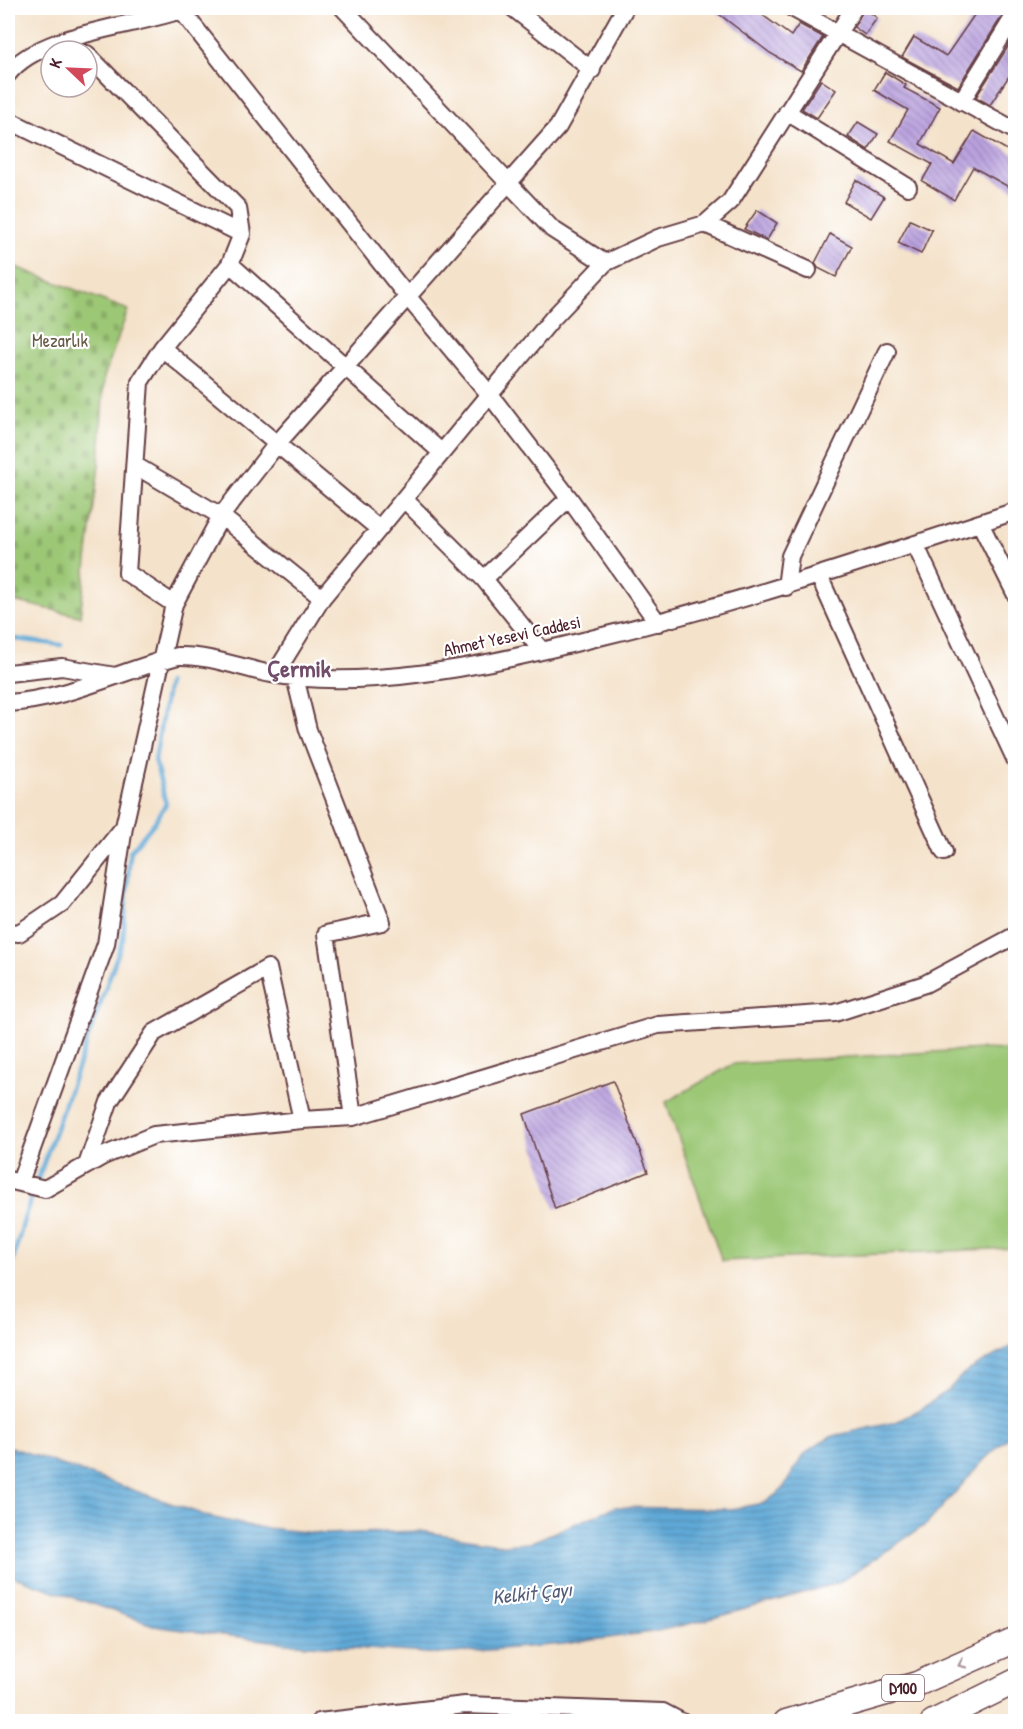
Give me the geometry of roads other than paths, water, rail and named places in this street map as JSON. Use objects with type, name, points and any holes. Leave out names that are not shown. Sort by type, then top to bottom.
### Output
[{"type":"highway","name":"D100","points":[[786,1722],[916,1684],[1016,1640]]},
{"type":"highway","name":"D100","points":[[933,1722],[1016,1681]]},
{"type":"street","points":[[343,8],[552,229],[605,263]]},
{"type":"street","points":[[513,8],[592,70]]},
{"type":"street","points":[[25,1184],[106,944],[124,827],[174,604],[221,516],[276,445],[558,127],[625,8]]},
{"type":"street","points":[[792,8],[1016,131]]},
{"type":"street","points":[[274,674],[322,598],[552,319],[605,263],[658,238],[705,224],[730,202],[854,8]]},
{"type":"street","points":[[73,39],[184,9],[407,296],[490,395],[569,498],[658,622]]},
{"type":"street","points":[[961,102],[1016,13]]},
{"type":"street","points":[[8,74],[14,65],[39,50]]},
{"type":"street","points":[[99,65],[238,208],[242,234],[230,264],[162,348],[140,382],[127,573],[174,604]]},
{"type":"street","points":[[787,112],[908,187]]},
{"type":"street","points":[[8,120],[242,234]]},
{"type":"street","points":[[705,224],[808,270]]},
{"type":"street","points":[[230,264],[441,452]]},
{"type":"street","points":[[162,348],[379,529]]},
{"type":"street","points":[[786,587],[790,556],[887,351]]},
{"type":"street","points":[[136,466],[221,516],[322,598]]},
{"type":"street","points":[[484,579],[569,498]]},
{"type":"street","points":[[404,499],[484,579],[542,651]]},
{"type":"street","name":"Ahmet Yesevi Caddesi","points":[[8,703],[50,698],[161,661],[192,656],[295,677],[397,676],[451,670],[542,651],[786,587],[1016,511]]},
{"type":"street","points":[[980,523],[1016,594]]},
{"type":"street","points":[[915,544],[1016,761]]},
{"type":"street","points":[[819,576],[944,852]]},
{"type":"street","points":[[8,673],[62,667],[115,676]]},
{"type":"street","points":[[295,677],[308,730],[382,922],[326,934],[354,1117]]},
{"type":"street","points":[[8,932],[19,933],[62,904],[124,827]]},
{"type":"street","points":[[25,1184],[87,1165],[154,1135],[354,1117],[658,1025],[835,1013],[925,984],[1016,935]]},
{"type":"street","points":[[87,1165],[109,1102],[154,1033],[268,968],[302,1120]]},
{"type":"street","points":[[319,1722],[465,1705],[663,1712],[682,1722]]},
{"type":"water","name":"Kelkit Çayı","points":[[1015,1344],[1015,1431],[985,1459],[927,1524],[838,1583],[710,1619],[653,1632],[563,1644],[440,1654],[295,1644],[159,1627],[8,1575],[8,1446],[210,1517],[256,1527],[325,1534],[421,1531],[504,1545],[529,1543],[615,1507],[731,1509],[764,1503],[782,1490],[802,1457],[813,1447],[833,1436],[896,1422],[921,1409],[948,1390],[964,1373]]},
{"type":"waterway","points":[[8,638],[61,645]]},
{"type":"waterway","points":[[8,1277],[26,1213],[123,939],[130,852],[166,804],[155,760],[168,683]]},
{"type":"district","name":"Çermik","points":[[299,669]]},
{"type":"park label","name":"Mezarlık","points":[[60,341]]}]
